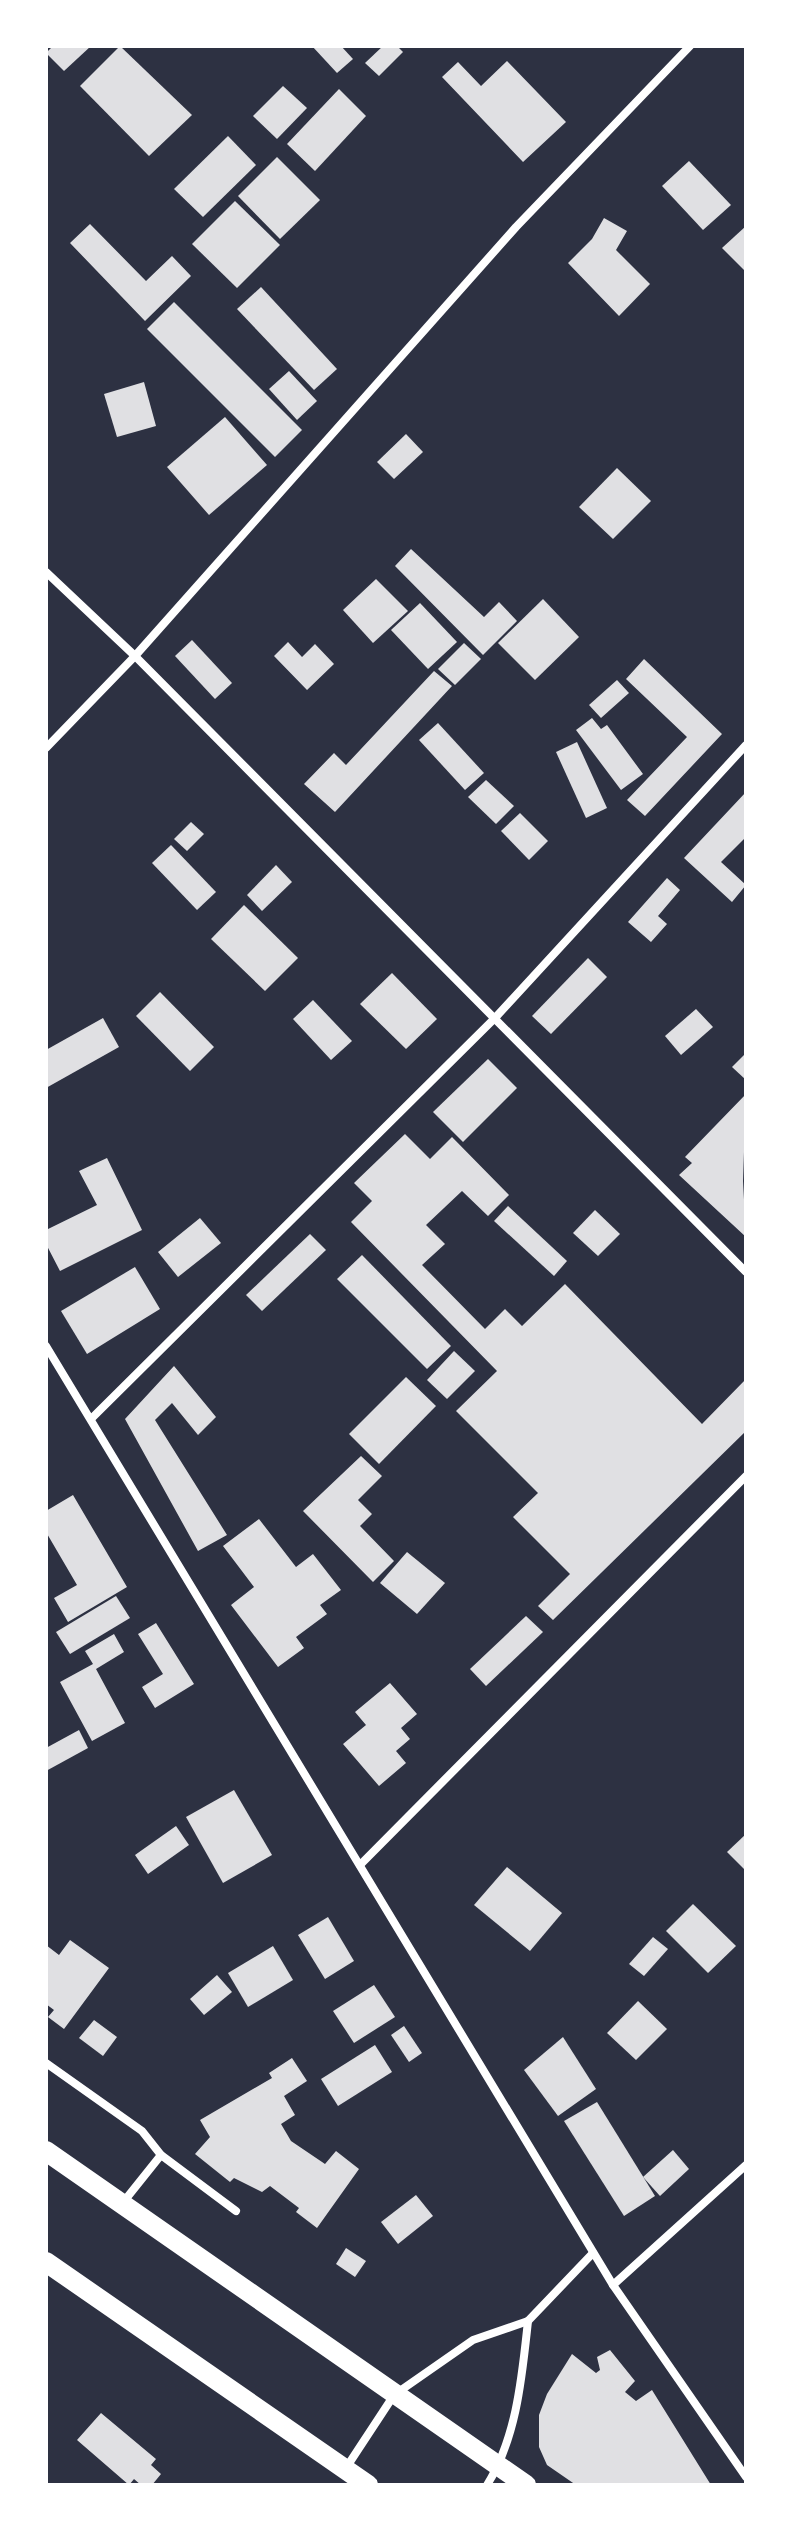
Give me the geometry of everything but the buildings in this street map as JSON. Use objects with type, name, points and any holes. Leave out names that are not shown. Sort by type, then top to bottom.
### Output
[{"type":"main road","points":[[46,2151],[526,2485]]},
{"type":"main road","points":[[46,2262],[368,2485]]},
{"type":"street","points":[[46,748],[135,656],[516,227],[690,46]]},
{"type":"street","points":[[46,572],[135,656],[746,1272]]},
{"type":"street","points":[[91,1419],[495,1018],[746,745]]},
{"type":"street","points":[[46,1346],[593,2253],[746,2477]]},
{"type":"street","points":[[360,1865],[746,1476]]},
{"type":"street","points":[[46,2063],[142,2131],[161,2155],[236,2211]]},
{"type":"street","points":[[121,2205],[161,2155]]},
{"type":"street","points":[[613,2285],[746,2165]]},
{"type":"street","points":[[346,2469],[394,2395],[473,2340],[528,2321],[593,2253]]},
{"type":"street","points":[[487,2485],[499,2467],[521,2390],[528,2321]]}]
